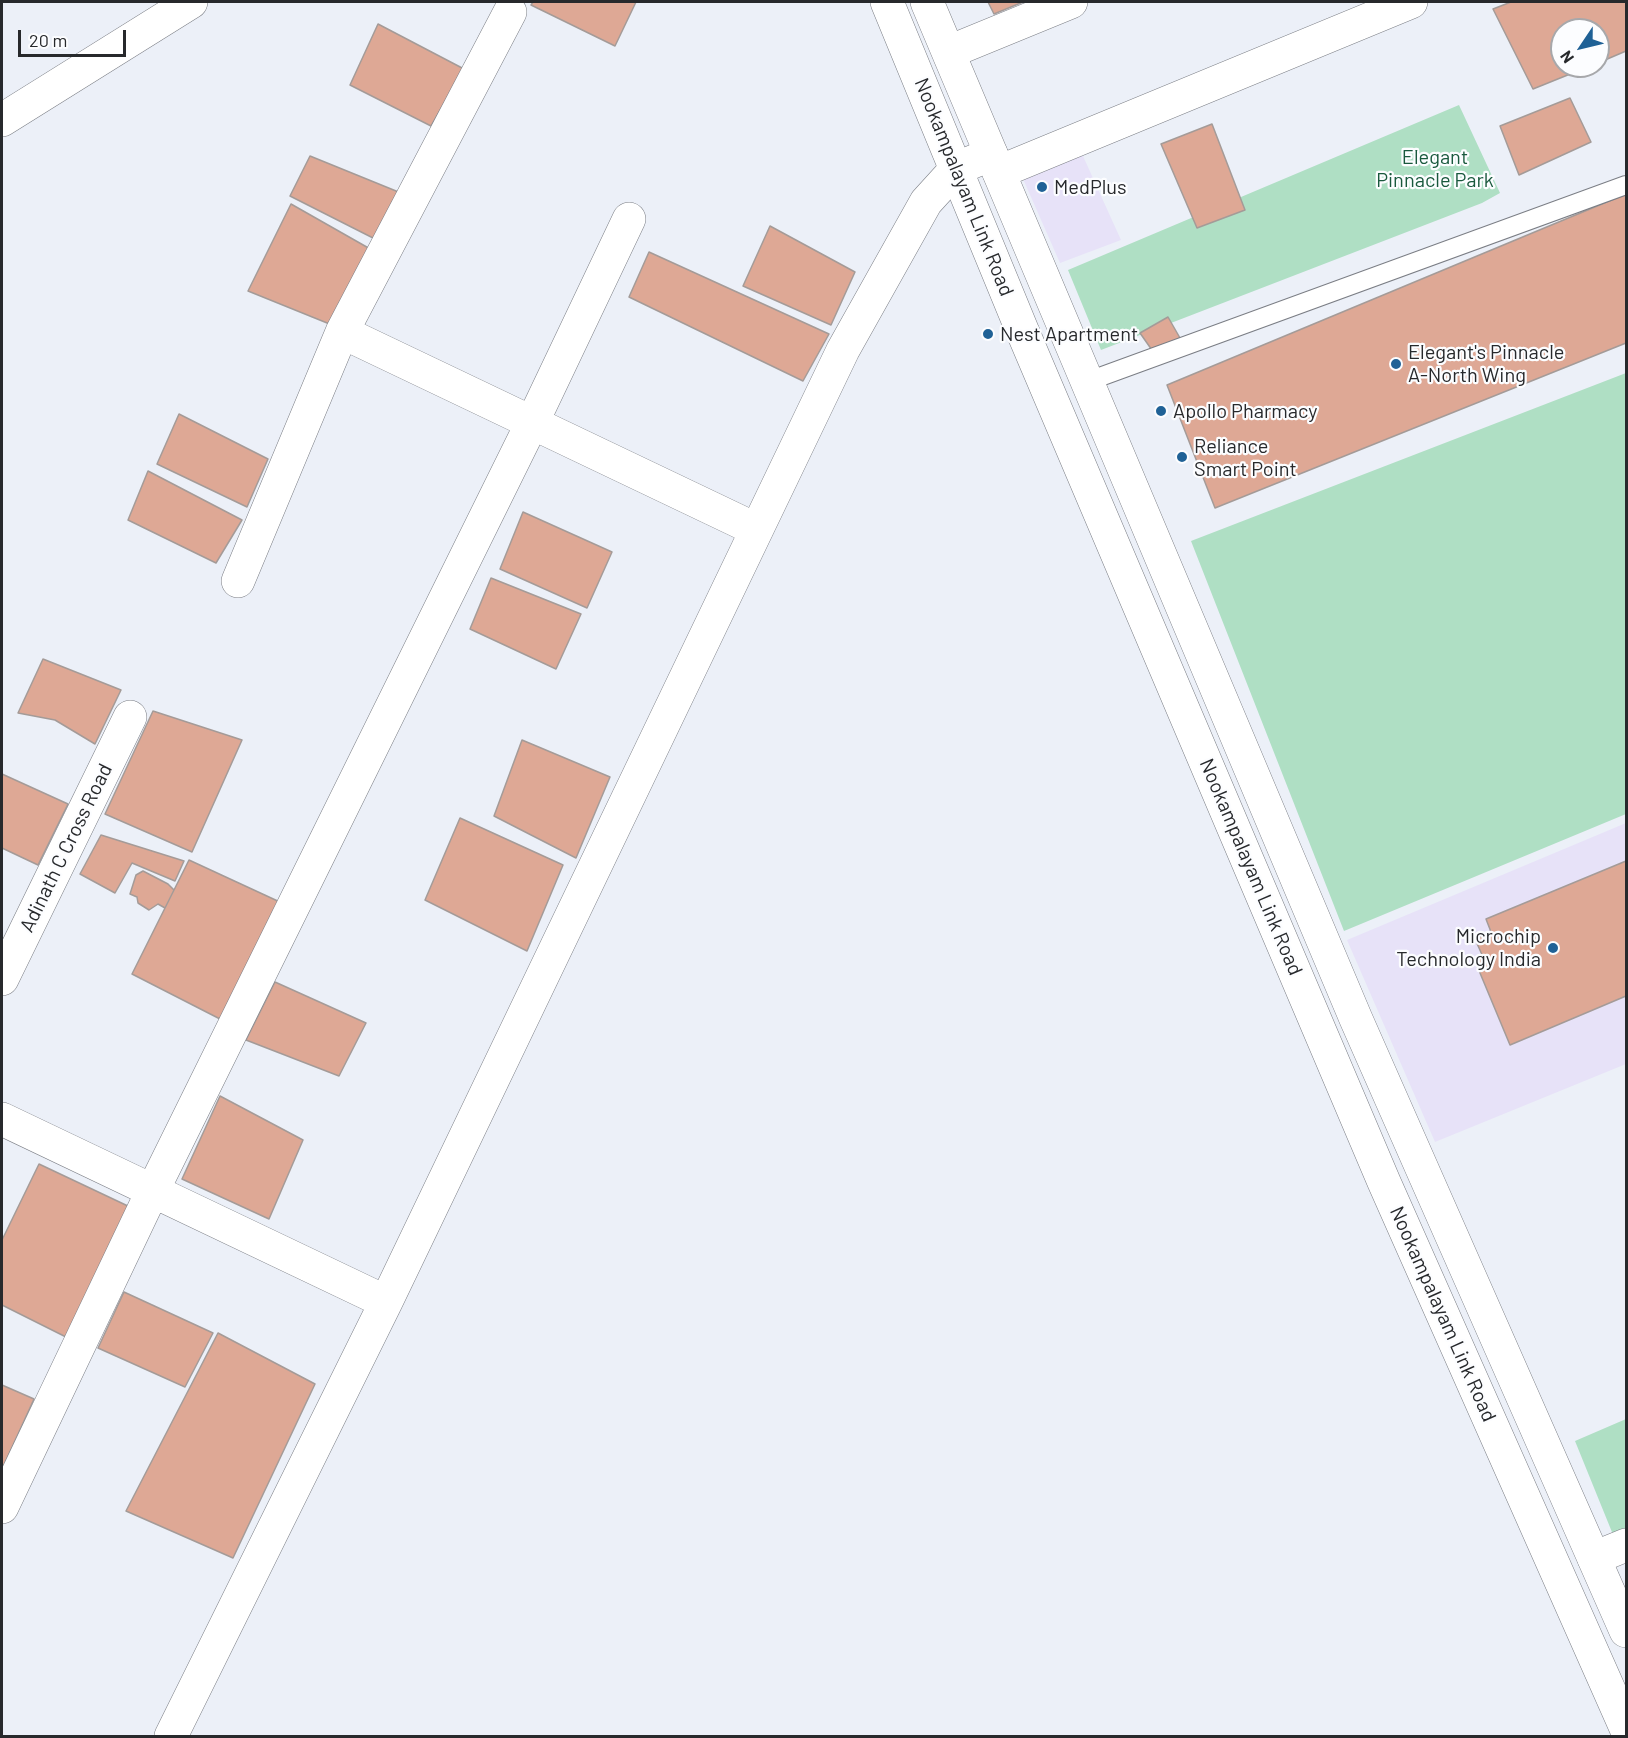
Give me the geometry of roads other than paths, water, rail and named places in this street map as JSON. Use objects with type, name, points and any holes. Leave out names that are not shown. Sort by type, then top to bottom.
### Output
[{"type":"street","points":[[2,120],[191,2]]},
{"type":"street","name":"Nookampalayam Link Road","points":[[887,2],[1027,341],[1384,1182],[1626,1728]]},
{"type":"street","name":"Nookampalayam Link Road","points":[[927,2],[1360,1030],[1626,1631]]},
{"type":"street","points":[[949,52],[1071,2]]},
{"type":"street","points":[[171,1737],[386,1302],[755,529],[848,340],[926,202],[956,169],[995,163],[1412,2]]},
{"type":"street","points":[[238,581],[342,332],[510,12]]},
{"type":"street","points":[[2,1507],[153,1190],[532,423],[629,219]]},
{"type":"street","points":[[342,332],[755,529]]},
{"type":"street","name":"Adinath C Cross Road","points":[[2,979],[130,717]]},
{"type":"street","points":[[2,1119],[386,1302]]},
{"type":"street","points":[[1594,1558],[1626,1545]]},
{"type":"lane","points":[[1086,382],[1626,185]]},
{"type":"place","name":"MedPlus","points":[[1042,187]]},
{"type":"place","name":"Nest Apartment","points":[[988,334]]},
{"type":"place","name":"Elegant's Pinnacle A-North Wing","points":[[1396,364]]},
{"type":"place","name":"Apollo Pharmacy","points":[[1161,411]]},
{"type":"place","name":"Reliance Smart Point","points":[[1182,457]]},
{"type":"place","name":"Microchip Technology India","points":[[1553,948]]},
{"type":"park label","name":"Elegant Pinnacle Park","points":[[1435,168]]}]
